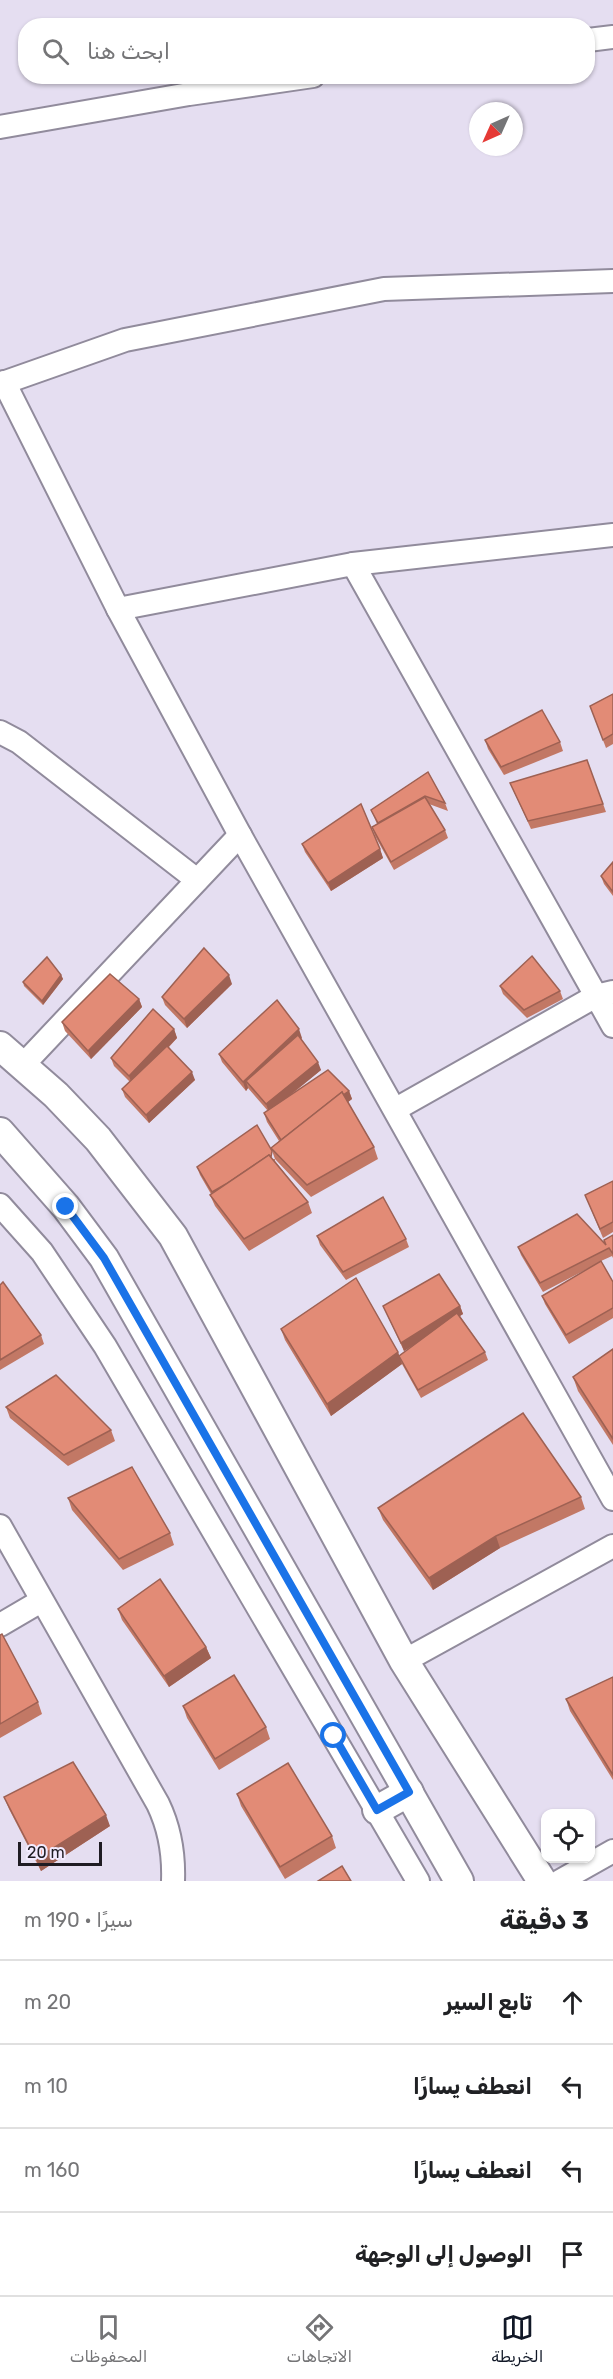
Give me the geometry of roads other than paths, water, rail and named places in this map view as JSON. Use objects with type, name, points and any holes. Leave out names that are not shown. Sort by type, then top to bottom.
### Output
[{"type":"street","points":[[595,39],[613,37]]},
{"type":"street","points":[[0,127],[258,84]]},
{"type":"street","points":[[613,280],[384,289],[125,340],[2,383],[118,609],[240,835],[396,1109],[613,1499]]},
{"type":"street","points":[[118,609],[353,564],[613,535]]},
{"type":"street","points":[[353,564],[605,994],[613,1026]]},
{"type":"street","points":[[0,732],[19,742],[197,880]]},
{"type":"street","points":[[23,1065],[240,835]]},
{"type":"street","points":[[396,1109],[605,994]]},
{"type":"street","points":[[0,1046],[23,1065],[98,1139],[173,1236],[404,1661],[542,1881]]},
{"type":"street","points":[[0,1132],[66,1207],[104,1258],[459,1881]]},
{"type":"street","points":[[0,1205],[42,1252],[105,1346],[418,1881]]},
{"type":"street","points":[[0,1527],[158,1804],[166,1821],[174,1857],[173,1881]]},
{"type":"street","points":[[404,1661],[613,1546]]},
{"type":"street","points":[[0,1625],[41,1601]]},
{"type":"street","points":[[377,1810],[409,1792]]},
{"type":"street","points":[[560,1881],[613,1851]]}]
